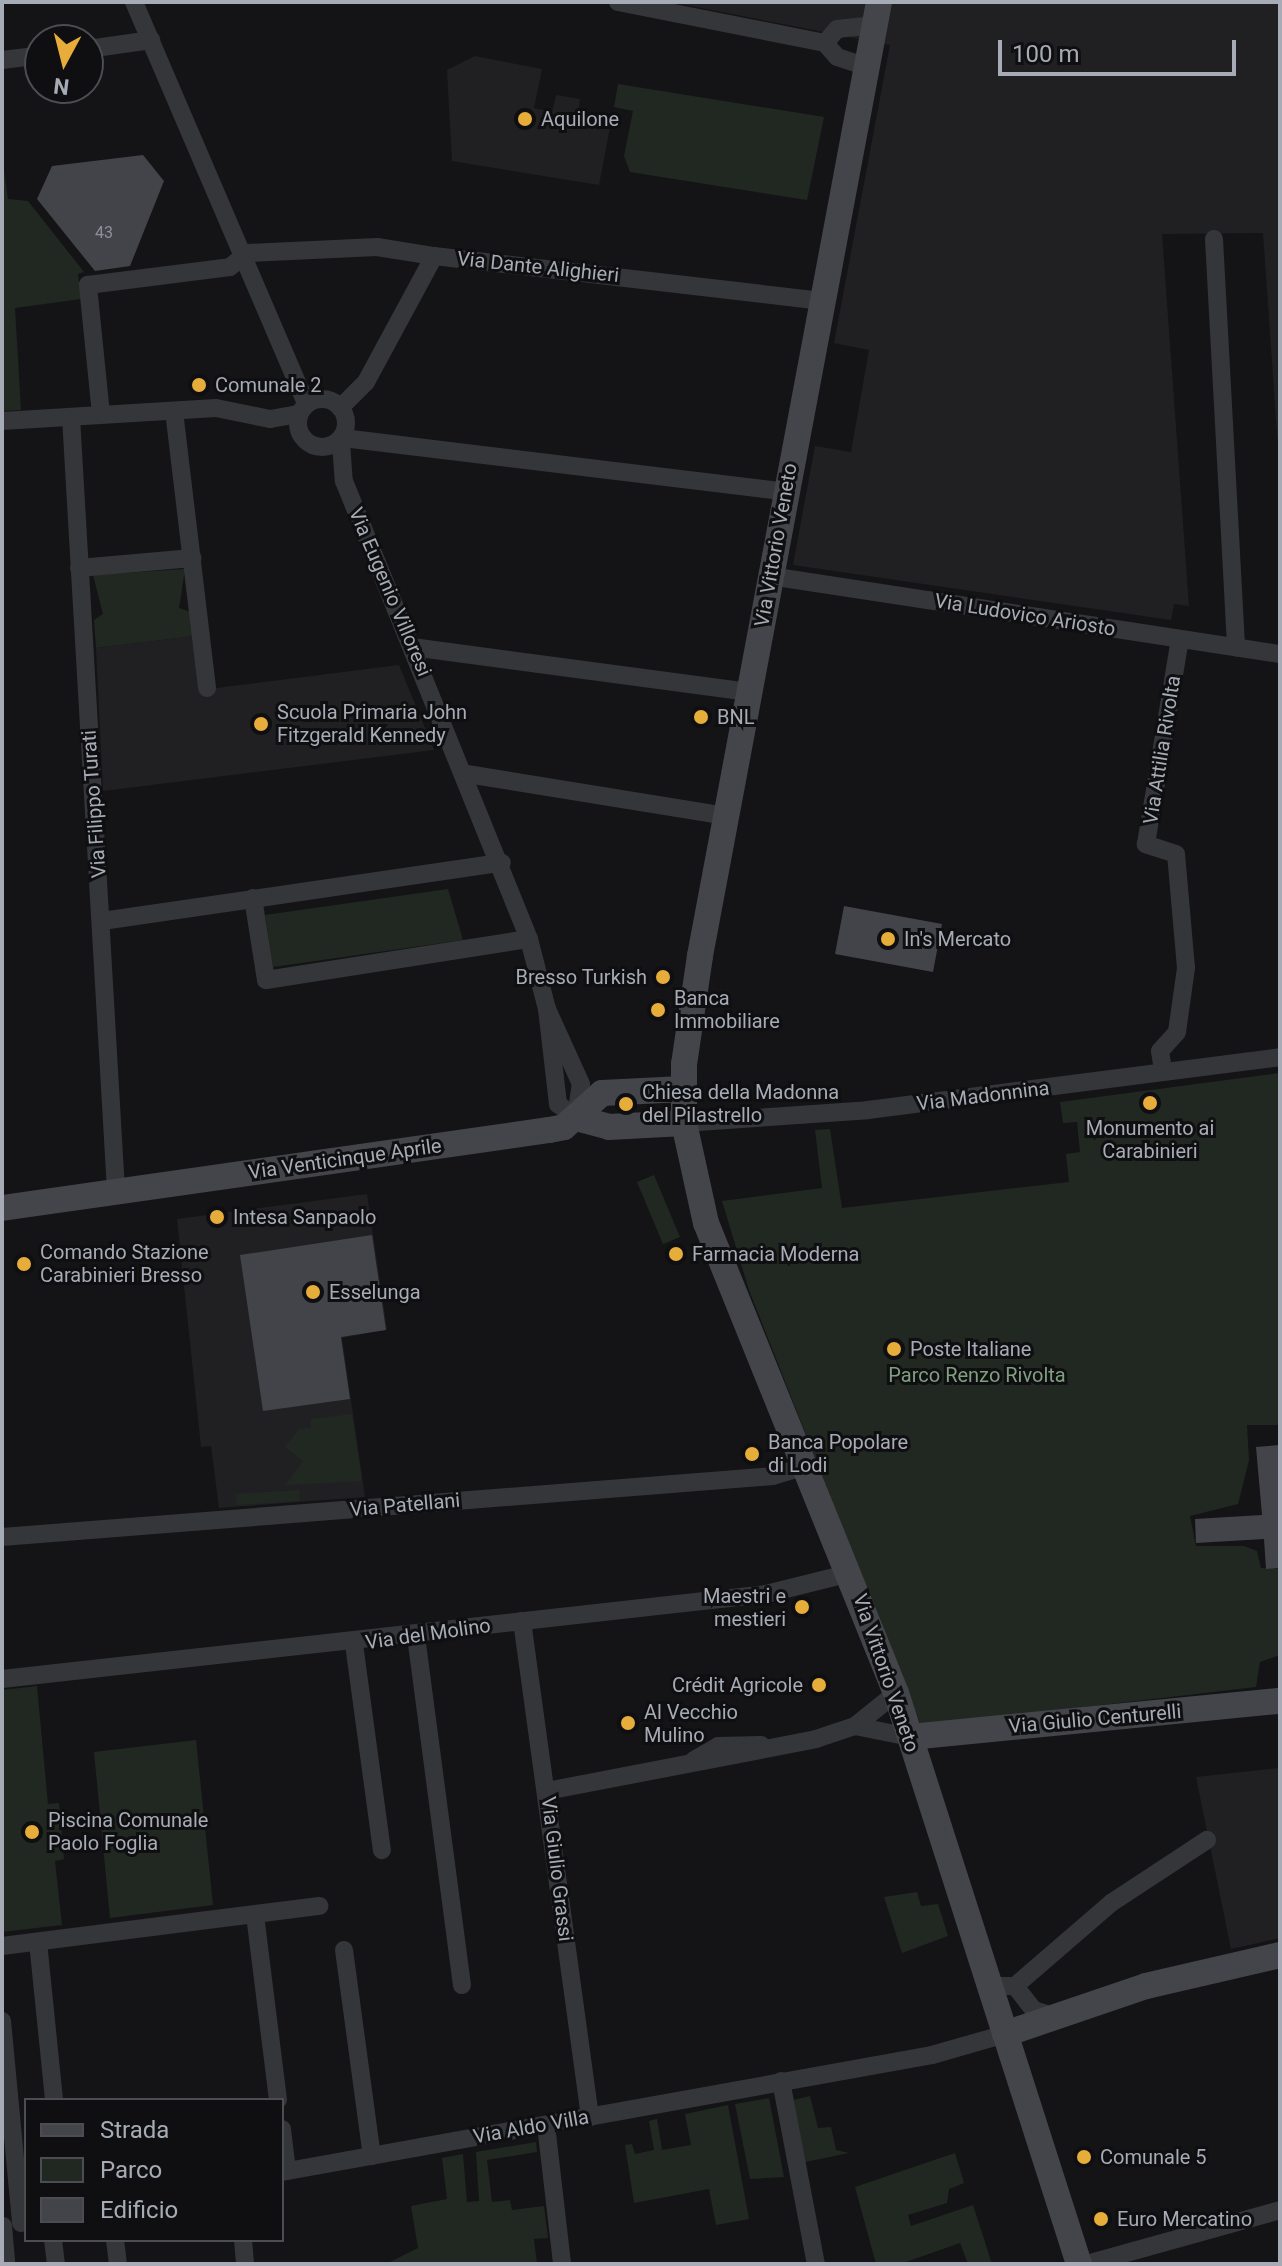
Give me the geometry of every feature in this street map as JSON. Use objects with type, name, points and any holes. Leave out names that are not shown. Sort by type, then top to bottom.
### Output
[{"type":"main road","name":"Via Vittorio Veneto","points":[[877,14],[726,816],[683,1089],[684,1123],[706,1223],[851,1573],[1002,1986],[1005,2034],[1079,2264]]},
{"type":"main road","points":[[576,1118],[602,1093],[683,1089]]},
{"type":"main road","points":[[576,1118],[609,1127],[684,1123]]},
{"type":"main road","name":"Via Venticinque Aprile","points":[[2,1208],[539,1131],[576,1118]]},
{"type":"main road","name":"Via Giulio Centurelli","points":[[910,1737],[1280,1701]]},
{"type":"main road","points":[[1005,2034],[1053,2016],[1280,1955]]},
{"type":"street","points":[[134,2],[247,253],[294,366],[301,408],[298,432],[312,443],[342,440],[786,492]]},
{"type":"street","points":[[618,2],[825,43],[837,57],[867,67]]},
{"type":"street","points":[[825,43],[837,29],[877,14]]},
{"type":"street","points":[[104,47],[151,40]]},
{"type":"street","points":[[2,60],[24,57]]},
{"type":"street","points":[[1214,239],[1236,647]]},
{"type":"street","points":[[101,414],[88,285],[230,267],[247,253],[377,247],[434,256]]},
{"type":"street","name":"Via Dante Alighieri","points":[[332,404],[366,382],[434,256],[822,301]]},
{"type":"street","points":[[294,366],[348,425],[342,440]]},
{"type":"street","points":[[2,421],[216,408],[270,419],[301,408],[332,404]]},
{"type":"street","points":[[174,411],[207,688]]},
{"type":"street","name":"Via Filippo Turati","points":[[71,417],[116,1191]]},
{"type":"street","name":"Via Eugenio Villoresi","points":[[342,440],[344,481],[467,774],[529,939],[547,1009],[558,1104],[576,1118],[581,1084],[547,1009]]},
{"type":"street","points":[[79,568],[193,558]]},
{"type":"street","name":"Via Ludovico Ariosto","points":[[770,576],[1280,654]]},
{"type":"street","name":"Via Attilia Rivolta","points":[[1163,1070],[1160,1051],[1177,1032],[1186,968],[1176,854],[1146,844],[1180,639]]},
{"type":"street","points":[[412,647],[749,692]]},
{"type":"street","points":[[467,774],[726,816]]},
{"type":"street","points":[[102,921],[502,863]]},
{"type":"street","points":[[253,898],[266,980],[529,939]]},
{"type":"street","name":"Via Madonnina","points":[[684,1123],[881,1108],[1280,1057]]},
{"type":"street","name":"Via Patellani","points":[[2,1537],[773,1476],[806,1466]]},
{"type":"street","name":"Via del Molino","points":[[2,1679],[354,1644],[522,1621],[766,1594],[851,1573]]},
{"type":"street","name":"Via Giulio Grassi","points":[[522,1621],[590,2117]]},
{"type":"street","points":[[416,1636],[462,1985]]},
{"type":"street","points":[[354,1644],[382,1850]]},
{"type":"street","points":[[855,1726],[896,1693]]},
{"type":"street","points":[[547,1791],[692,1761],[733,1743],[767,1746],[855,1726],[910,1737]]},
{"type":"street","points":[[1053,2016],[1034,2010],[1002,1986],[1111,1903],[1207,1840]]},
{"type":"street","points":[[2,1946],[319,1906]]},
{"type":"street","points":[[255,1915],[278,2098]]},
{"type":"street","points":[[38,1942],[54,2098]]},
{"type":"street","points":[[344,1950],[372,2156]]},
{"type":"street","points":[[2,2021],[13,2224],[6,2264]]},
{"type":"street","name":"Via Aldo Villa","points":[[285,2172],[932,2055],[1005,2034]]},
{"type":"street","points":[[781,2081],[816,2264]]},
{"type":"street","points":[[546,2125],[562,2264]]},
{"type":"street","points":[[1087,2264],[1280,2210]]},
{"type":"street","points":[[53,2242],[56,2264]]},
{"type":"street","points":[[115,2242],[118,2264]]},
{"type":"street","points":[[243,2242],[245,2264]]},
{"type":"shaded area","points":[[670,2],[1280,2],[1280,476],[1263,233],[1162,234],[1189,606],[1174,604],[1171,620],[793,565],[815,446],[851,452],[869,350],[834,343],[890,45]]},
{"type":"shaded area","name":"Aquilone","points":[[475,56],[542,69],[534,108],[552,112],[556,95],[580,99],[578,115],[611,122],[599,185],[452,161],[447,70]]},
{"type":"shaded area","name":"Scuola Primaria John Fitzgerald Kennedy","points":[[194,636],[201,690],[399,665],[434,750],[103,791],[96,648]]},
{"type":"shaded area","points":[[367,1194],[387,1329],[342,1338],[365,1497],[219,1508],[211,1446],[201,1447],[177,1219]]},
{"type":"shaded area","points":[[1280,1768],[1280,1938],[1231,1949],[1196,1777]]},
{"type":"green space","points":[[618,84],[824,117],[807,200],[630,172],[624,156],[633,111],[614,107]]},
{"type":"green space","points":[[2,156],[8,199],[28,201],[84,272],[78,274],[81,299],[15,308],[21,410],[2,411]]},
{"type":"green space","points":[[185,569],[179,608],[193,613],[194,636],[96,648],[94,620],[103,614],[93,575]]},
{"type":"green space","points":[[448,889],[463,940],[273,967],[265,915]]},
{"type":"green space","name":"Parco Renzo Rivolta","points":[[1280,1073],[1280,1425],[1247,1425],[1249,1460],[1238,1504],[1190,1516],[1196,1546],[1244,1546],[1257,1551],[1261,1568],[1280,1569],[1280,1655],[1260,1662],[1256,1687],[921,1726],[749,1290],[722,1201],[822,1188],[815,1130],[830,1129],[842,1208],[1069,1182],[1066,1154],[1080,1152],[1077,1122],[1063,1123],[1060,1102]]},
{"type":"green space","points":[[654,1175],[680,1237],[663,1244],[637,1182]]},
{"type":"green space","points":[[352,1414],[362,1481],[285,1485],[303,1461],[285,1447],[299,1429],[311,1428],[311,1419]]},
{"type":"green space","points":[[299,1490],[300,1501],[237,1505],[236,1494]]},
{"type":"green space","name":"Piscina Comunale Paolo Foglia","points":[[37,1686],[48,1804],[59,1803],[64,1859],[55,1861],[62,1925],[2,1932],[2,1690]]},
{"type":"green space","points":[[196,1740],[213,1905],[110,1918],[94,1752]]},
{"type":"green space","points":[[917,1892],[921,1906],[938,1904],[948,1936],[902,1953],[884,1897]]},
{"type":"green space","points":[[810,2096],[818,2128],[831,2127],[836,2150],[849,2153],[805,2162],[793,2100]]},
{"type":"green space","points":[[769,2098],[784,2177],[750,2179],[735,2104]]},
{"type":"green space","points":[[728,2105],[749,2219],[716,2225],[709,2189],[634,2203],[625,2145],[632,2144],[635,2154],[654,2150],[649,2121],[657,2119],[662,2150],[691,2145],[685,2114]]},
{"type":"green space","points":[[536,2142],[537,2152],[487,2160],[492,2202],[510,2200],[512,2210],[544,2206],[548,2238],[534,2239],[537,2264],[386,2264],[418,2248],[411,2206],[447,2199],[442,2158],[463,2154],[467,2202],[479,2201],[476,2152]]},
{"type":"green space","points":[[955,2153],[964,2183],[949,2189],[947,2203],[908,2215],[911,2226],[973,2205],[992,2264],[968,2264],[960,2243],[900,2264],[876,2264],[855,2187]]},
{"type":"building","points":[[143,155],[164,181],[130,266],[95,271],[37,199],[52,166]]},
{"type":"building","name":"In's Mercato","points":[[844,906],[942,924],[933,972],[835,954]]},
{"type":"building","name":"Esselunga","points":[[372,1235],[386,1330],[341,1337],[350,1399],[263,1411],[240,1255]]},
{"type":"building","points":[[1280,1445],[1280,1568],[1266,1569],[1264,1539],[1196,1543],[1195,1519],[1262,1515],[1256,1447]]},
{"type":"place","name":"Aquilone","points":[[525,119]]},
{"type":"place","name":"Comunale 2","points":[[199,385]]},
{"type":"place","name":"BNL","points":[[701,717]]},
{"type":"place","name":"Scuola Primaria John Fitzgerald Kennedy","points":[[261,724]]},
{"type":"place","name":"In's Mercato","points":[[888,939]]},
{"type":"place","name":"Bresso Turkish","points":[[663,977]]},
{"type":"place","name":"Banca Immobiliare","points":[[658,1010]]},
{"type":"place","name":"Monumento ai Carabinieri","points":[[1150,1103]]},
{"type":"place","name":"Chiesa della Madonna del Pilastrello","points":[[626,1104]]},
{"type":"place","name":"Intesa Sanpaolo","points":[[217,1217]]},
{"type":"place","name":"Farmacia Moderna","points":[[676,1254]]},
{"type":"place","name":"Comando Stazione Carabinieri Bresso","points":[[24,1264]]},
{"type":"place","name":"Esselunga","points":[[313,1292]]},
{"type":"place","name":"Poste Italiane","points":[[894,1349]]},
{"type":"place","name":"Banca Popolare di Lodi","points":[[752,1454]]},
{"type":"place","name":"Maestri e mestieri","points":[[802,1607]]},
{"type":"place","name":"Crédit Agricole","points":[[819,1685]]},
{"type":"place","name":"Al Vecchio Mulino","points":[[628,1723]]},
{"type":"place","name":"Piscina Comunale Paolo Foglia","points":[[32,1832]]},
{"type":"place","name":"Comunale 5","points":[[1084,2157]]},
{"type":"place","name":"Euro Mercatino","points":[[1101,2219]]}]
